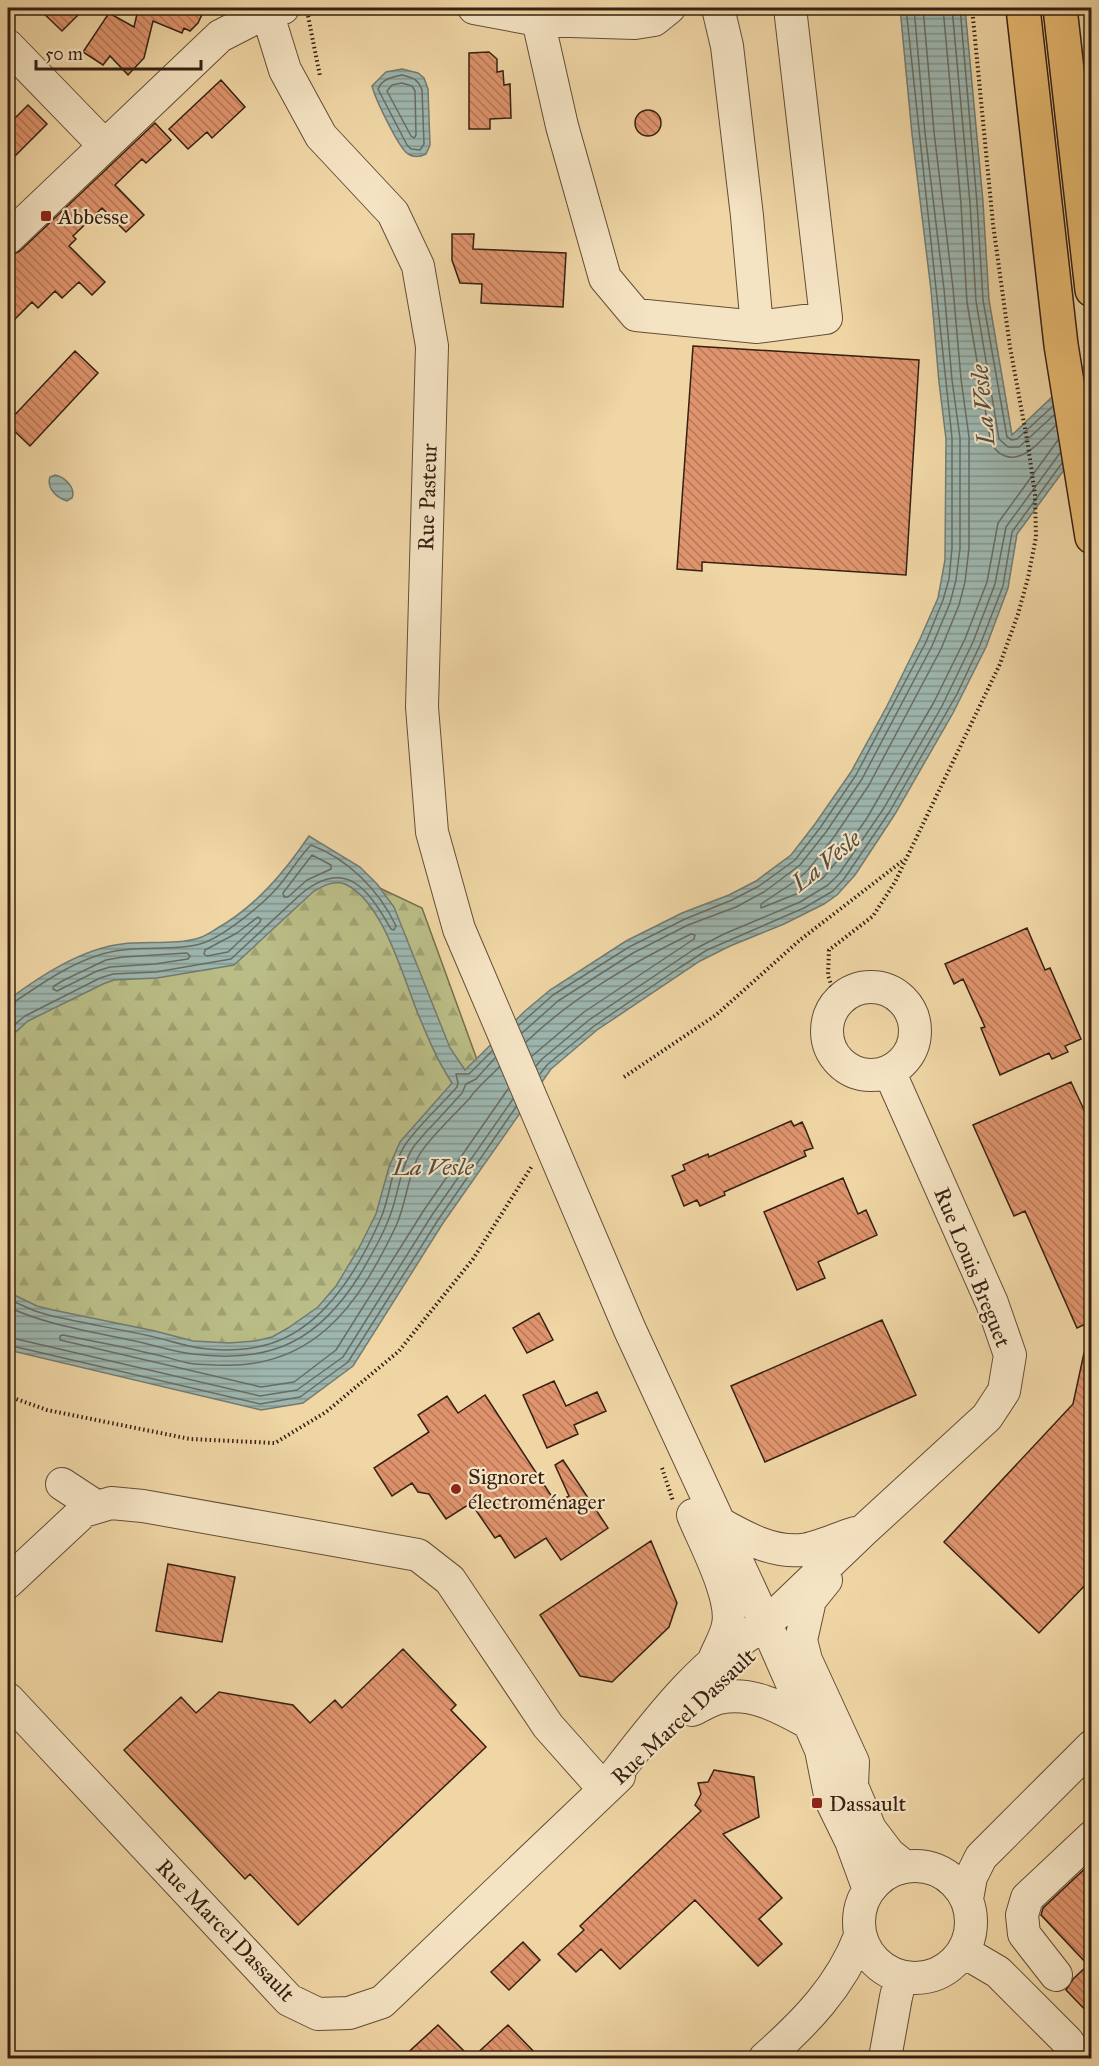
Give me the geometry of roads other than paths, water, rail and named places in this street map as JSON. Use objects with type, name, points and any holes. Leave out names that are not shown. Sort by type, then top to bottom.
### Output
[{"type":"highway","points":[[1023,8],[1061,345],[1092,537]]},
{"type":"highway","points":[[1060,8],[1092,290]]},
{"type":"street","points":[[474,8],[538,20],[638,15],[654,20],[669,8]]},
{"type":"street","points":[[718,8],[727,46],[747,216],[757,327]]},
{"type":"street","points":[[538,20],[562,126],[605,278],[636,315],[757,327],[826,318],[790,8]]},
{"type":"street","name":"Rue Pasteur","points":[[8,238],[220,36],[273,9],[285,70],[321,136],[393,213],[418,266],[432,346],[422,707],[432,832],[459,929],[630,1330],[766,1624],[814,1736]]},
{"type":"street","points":[[8,46],[104,145]]},
{"type":"street","points":[[861,988],[889,991],[901,999],[909,1010],[914,1024],[914,1038],[910,1052],[901,1063],[889,1071],[875,1075],[860,1074],[847,1068],[836,1058],[829,1045],[827,1031],[830,1017],[837,1004],[847,994],[861,988]]},
{"type":"street","name":"Rue Louis Breguet","points":[[766,1624],[987,1417],[1004,1391],[1010,1355],[992,1303],[889,1071]]},
{"type":"street","points":[[680,1438],[680,1484],[724,1591],[729,1613],[728,1626],[714,1660]]},
{"type":"street","points":[[62,1484],[96,1507]]},
{"type":"street","name":"Rue Marcel Dassault","points":[[8,1582],[84,1511],[111,1503],[144,1506],[418,1555],[450,1580],[548,1726],[604,1789]]},
{"type":"street","points":[[719,1523],[752,1541],[787,1550],[803,1550],[864,1530]]},
{"type":"street","points":[[852,1786],[853,1762],[806,1660],[801,1640],[810,1600],[847,1557],[864,1530]]},
{"type":"street","name":"Rue Marcel Dassault","points":[[604,1789],[652,1729],[714,1660],[766,1624]]},
{"type":"street","name":"Rue Marcel Dassault","points":[[8,1699],[289,2000],[318,2014],[349,2013],[382,2002],[604,1789],[757,1650],[762,1642],[766,1624]]},
{"type":"street","points":[[692,1710],[717,1699],[737,1696],[756,1698],[781,1708],[814,1736],[852,1786],[870,1829],[889,1854],[905,1867]]},
{"type":"street","points":[[814,1736],[831,1800],[869,1890]]},
{"type":"street","points":[[944,1874],[981,1857],[1092,1746]]},
{"type":"street","points":[[1056,1975],[1024,1934],[1022,1915],[1027,1898],[1092,1837]]},
{"type":"street","points":[[967,1899],[972,1877],[981,1857]]},
{"type":"street","points":[[765,2058],[802,2025],[868,1979],[896,1975],[916,1979],[930,1977],[949,1967],[964,1952],[972,1926],[967,1899],[954,1881],[932,1868],[905,1867],[891,1871],[869,1890],[862,1905],[859,1920],[860,1936],[871,1957],[896,1975]]},
{"type":"street","points":[[802,2025],[831,1991],[848,1966],[860,1936]]},
{"type":"street","points":[[964,1952],[998,1972],[1067,2041],[1079,2058]]},
{"type":"street","points":[[880,2054],[896,1997],[896,1975]]},
{"type":"water","name":"La Vesle","points":[[900,8],[965,8],[983,202],[989,300],[1012,435],[1091,360],[1091,433],[1017,534],[1008,588],[986,647],[953,713],[895,814],[855,875],[837,895],[824,904],[700,961],[597,1030],[551,1069],[443,1223],[353,1366],[303,1403],[261,1410],[8,1350],[8,1292],[37,1306],[193,1341],[229,1343],[255,1341],[272,1337],[288,1328],[318,1307],[336,1286],[376,1214],[389,1167],[400,1142],[452,1083],[429,1041],[381,923],[358,893],[341,883],[329,884],[314,891],[234,965],[157,978],[114,980],[28,1021],[8,1039],[8,1000],[34,982],[91,951],[131,943],[191,940],[206,935],[256,900],[279,876],[309,836],[360,867],[377,884],[394,907],[450,1048],[465,1070],[525,1011],[550,990],[626,941],[682,913],[729,895],[756,881],[791,855],[851,772],[920,639],[938,598],[945,560],[946,439]]},
{"type":"water","points":[[402,69],[418,73],[424,78],[428,89],[430,145],[426,154],[421,156],[410,155],[404,150],[387,122],[372,86],[386,72]]},
{"type":"water","points":[[55,475],[71,487],[72,498],[67,501],[51,489],[50,477]]},
{"type":"place","name":"Abbesse","points":[[46,216]]},
{"type":"place","name":"Signoret électroménager","points":[[456,1489]]},
{"type":"place","name":"Dassault","points":[[817,1803]]}]
